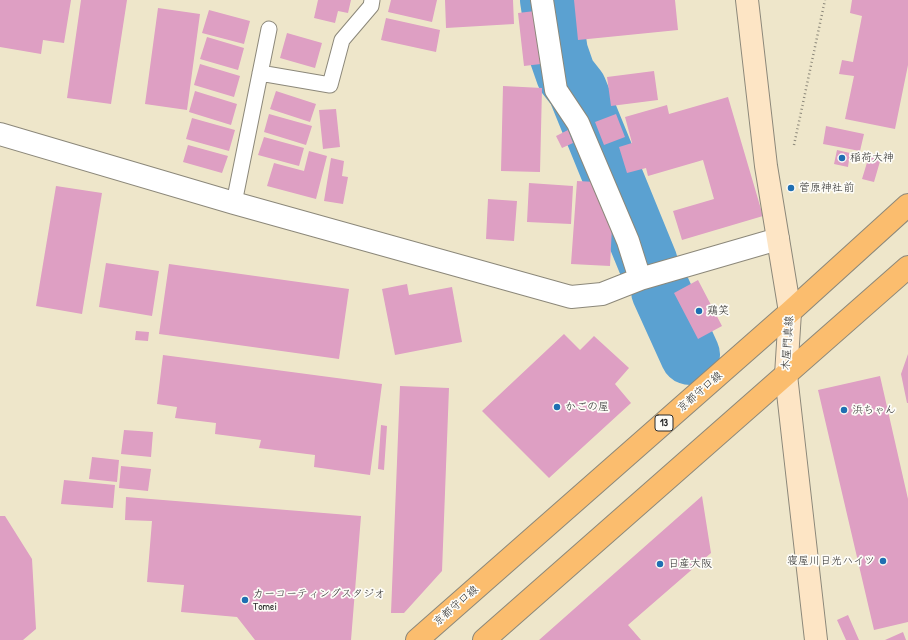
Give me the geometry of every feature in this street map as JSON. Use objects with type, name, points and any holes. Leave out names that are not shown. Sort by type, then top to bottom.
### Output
[{"type":"main road","name":"木屋門真線","points":[[747,0],[766,166],[790,312],[786,374],[816,640]]},
{"type":"main road","name":"京都守口線","points":[[417,640],[790,312],[908,204]]},
{"type":"main road","points":[[484,640],[908,266]]},
{"type":"street","points":[[542,0],[556,90],[578,123],[628,241],[640,279]]},
{"type":"street","points":[[0,134],[234,203],[571,297],[602,294],[640,279],[778,239]]},
{"type":"lane","points":[[260,73],[330,85],[342,40],[371,6],[372,0]]},
{"type":"lane","points":[[234,203],[268,29]]},
{"type":"path","points":[[766,166],[792,156],[825,0]]},
{"type":"building","points":[[0,0],[71,0],[64,43],[43,40],[41,54],[0,47]]},
{"type":"building","points":[[81,0],[127,0],[111,104],[67,98]]},
{"type":"building","points":[[318,0],[351,0],[348,13],[338,11],[335,23],[314,18]]},
{"type":"building","points":[[391,0],[437,0],[432,22],[388,12]]},
{"type":"building","points":[[445,0],[513,0],[514,24],[446,28]]},
{"type":"building","points":[[574,0],[675,0],[678,30],[578,40]]},
{"type":"building","points":[[852,0],[908,0],[908,65],[895,129],[845,119],[854,76],[839,74],[842,60],[853,62],[862,16],[850,13]]},
{"type":"building","points":[[158,8],[200,14],[187,110],[145,104]]},
{"type":"building","points":[[209,10],[250,21],[244,44],[202,33]]},
{"type":"building","points":[[535,11],[541,64],[524,66],[518,13]]},
{"type":"building","points":[[386,18],[440,30],[436,52],[381,40]]},
{"type":"building","points":[[287,33],[322,43],[315,68],[280,58]]},
{"type":"building","points":[[207,37],[244,48],[238,70],[200,59]]},
{"type":"building","points":[[200,64],[240,76],[234,97],[194,85]]},
{"type":"building","points":[[654,71],[658,100],[611,106],[607,77]]},
{"type":"building","points":[[503,86],[542,88],[540,172],[501,171]]},
{"type":"building","points":[[195,91],[237,104],[231,125],[189,112]]},
{"type":"building","points":[[276,91],[316,104],[310,122],[270,109]]},
{"type":"building","points":[[728,97],[763,216],[682,240],[673,211],[714,199],[703,160],[648,176],[646,168],[627,173],[619,147],[632,143],[625,117],[667,105],[669,114]]},
{"type":"building","points":[[336,109],[340,147],[323,149],[319,110]]},
{"type":"building","points":[[269,114],[312,126],[306,145],[264,132]]},
{"type":"building","points":[[616,114],[625,137],[604,145],[595,122]]},
{"type":"building","points":[[192,118],[235,130],[229,151],[186,139]]},
{"type":"building","points":[[826,126],[864,134],[860,151],[823,144]]},
{"type":"building","points":[[568,130],[573,143],[562,148],[556,136]]},
{"type":"building","points":[[264,137],[304,148],[299,166],[258,155]]},
{"type":"building","points":[[188,145],[228,156],[222,173],[183,162]]},
{"type":"building","name":"稲荷大神","points":[[837,150],[850,153],[848,167],[834,164]]},
{"type":"building","points":[[309,151],[327,156],[316,199],[267,186],[274,163],[304,171]]},
{"type":"building","points":[[869,156],[881,158],[874,182],[862,179]]},
{"type":"building","points":[[331,158],[344,161],[342,176],[348,177],[343,204],[324,201]]},
{"type":"building","points":[[577,181],[597,182],[612,227],[610,266],[571,264]]},
{"type":"building","points":[[529,183],[573,186],[571,224],[527,222]]},
{"type":"building","points":[[56,186],[102,193],[82,314],[36,306]]},
{"type":"building","points":[[488,199],[517,201],[514,241],[486,239]]},
{"type":"building","points":[[106,263],[159,271],[152,316],[99,307]]},
{"type":"building","points":[[169,264],[349,289],[339,359],[159,334]]},
{"type":"building","points":[[698,280],[722,326],[698,339],[674,293]]},
{"type":"building","points":[[407,284],[409,295],[452,287],[462,342],[395,355],[382,289]]},
{"type":"building","points":[[136,331],[149,332],[148,341],[135,340]]},
{"type":"building","name":"かごの屋","points":[[564,334],[580,350],[594,336],[629,368],[615,384],[631,403],[549,478],[482,411]]},
{"type":"building","points":[[908,354],[908,403],[907,403],[901,374]]},
{"type":"building","points":[[163,355],[382,384],[370,475],[314,467],[315,455],[259,448],[261,440],[215,434],[216,423],[175,418],[177,407],[157,404]]},
{"type":"building","name":"寝屋川日光ハイツ","points":[[880,376],[908,499],[908,622],[874,630],[818,390]]},
{"type":"building","points":[[400,386],[449,388],[442,571],[404,613],[391,613]]},
{"type":"building","points":[[381,425],[387,426],[384,470],[378,469]]},
{"type":"building","points":[[124,430],[153,432],[151,457],[121,454]]},
{"type":"building","points":[[92,457],[119,460],[117,482],[89,479]]},
{"type":"building","points":[[121,466],[151,469],[148,491],[119,488]]},
{"type":"building","points":[[64,480],[115,485],[113,508],[61,504]]},
{"type":"building","points":[[702,496],[711,553],[628,625],[641,640],[539,640]]},
{"type":"building","points":[[126,497],[361,516],[351,640],[255,640],[237,617],[181,612],[184,585],[147,582],[152,521],[125,520]]},
{"type":"building","points":[[0,516],[5,516],[32,559],[36,629],[23,640],[0,640]]},
{"type":"building","points":[[848,615],[859,640],[846,640],[837,620]]},
{"type":"building","points":[[903,632],[906,640],[885,640]]},
{"type":"waterway","points":[[550,0],[558,52],[566,75],[577,89],[648,263]]},
{"type":"waterway","points":[[661,291],[690,355]]},
{"type":"place","name":"稲荷大神","points":[[842,158]]},
{"type":"place","name":"菅原神社前","points":[[791,188]]},
{"type":"place","name":"鶏笑","points":[[699,311]]},
{"type":"place","name":"かごの屋","points":[[557,407]]},
{"type":"place","name":"浜ちゃん","points":[[844,410]]},
{"type":"place","name":"寝屋川日光ハイツ","points":[[883,561]]},
{"type":"place","name":"日産大阪","points":[[660,564]]},
{"type":"place","name":"カーコーティングスタジオ Tomei","points":[[245,600]]}]
